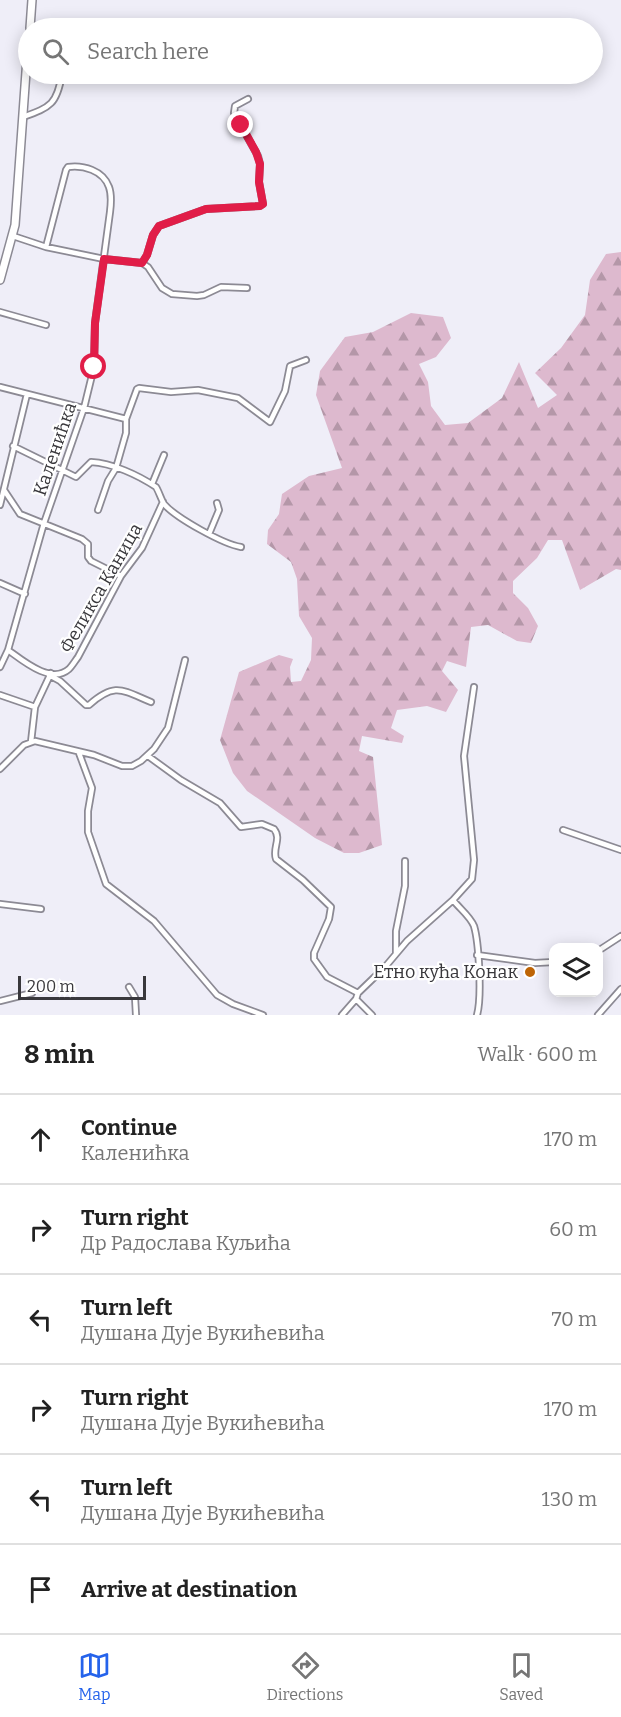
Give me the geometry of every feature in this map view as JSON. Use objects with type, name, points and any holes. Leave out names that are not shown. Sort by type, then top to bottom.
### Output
[{"type":"main road","points":[[31,18],[32,0]]},
{"type":"main road","points":[[0,280],[14,236],[25,84]]},
{"type":"street","points":[[23,117],[48,108],[58,95],[60,84]]},
{"type":"street","points":[[142,263],[159,226],[206,209],[263,204],[259,182],[260,164],[256,152],[234,113],[235,106],[248,99]]},
{"type":"street","name":"Каленићка","points":[[0,667],[8,650],[44,523],[84,408],[94,367],[95,323],[110,212],[110,192],[108,184],[91,168],[68,167],[46,247]]},
{"type":"street","points":[[14,236],[46,247],[104,259],[142,263],[148,267],[162,288],[172,294],[197,296],[221,287],[248,288]]},
{"type":"street","points":[[0,312],[46,325]]},
{"type":"street","points":[[98,510],[108,481],[116,468],[126,433],[126,419],[139,388],[171,392],[198,390],[238,398],[270,422],[285,391],[290,366],[306,360]]},
{"type":"street","points":[[0,387],[126,419]]},
{"type":"street","points":[[0,505],[4,490],[3,478],[27,394]]},
{"type":"street","points":[[13,446],[76,477],[91,462],[101,462],[116,468],[152,484],[156,487],[163,502],[209,534],[241,547]]},
{"type":"street","points":[[152,484],[164,454]]},
{"type":"street","points":[[4,490],[20,514],[82,539],[88,544],[88,558],[91,561],[122,576]]},
{"type":"street","name":"Феликса Каница","points":[[50,674],[69,669],[78,657],[122,576],[142,548],[163,502]]},
{"type":"street","points":[[209,534],[218,514],[217,503]]},
{"type":"street","points":[[0,583],[25,594]]},
{"type":"street","points":[[8,650],[31,667],[50,674],[60,681],[86,705],[104,692],[112,690],[123,690],[151,702]]},
{"type":"street","points":[[0,769],[24,745],[31,742],[41,742],[94,755],[127,767],[132,766],[148,756],[168,728],[185,660]]},
{"type":"street","points":[[31,742],[35,707],[50,674]]},
{"type":"street","points":[[342,1015],[396,953],[468,885],[473,874],[474,860],[464,756],[474,687]]},
{"type":"street","points":[[0,695],[35,707]]},
{"type":"street","points":[[79,753],[92,788],[88,812],[88,832],[106,884],[154,921],[217,995],[232,1004],[263,1015]]},
{"type":"street","points":[[148,756],[181,780],[220,803],[241,827],[262,824],[274,829],[278,837],[274,854],[276,859],[332,907],[314,952],[314,959],[327,977],[357,996],[372,1015]]},
{"type":"street","points":[[562,830],[621,850]]},
{"type":"street","points":[[396,953],[396,931],[405,886],[405,861]]},
{"type":"street","points":[[453,900],[473,924],[480,1001],[477,1015]]},
{"type":"street","points":[[0,904],[41,909]]},
{"type":"street","points":[[603,948],[621,936]]},
{"type":"street","points":[[477,955],[535,963],[549,962]]},
{"type":"street","points":[[129,987],[135,997],[136,1015]]},
{"type":"street","points":[[598,1015],[621,989]]},
{"type":"street","points":[[0,1001],[32,993]]},
{"type":"green space","points":[[621,252],[621,570],[616,569],[580,590],[562,540],[548,540],[537,558],[513,581],[513,593],[528,608],[538,626],[531,643],[517,641],[488,625],[471,627],[466,667],[447,661],[442,671],[458,690],[446,712],[427,706],[397,710],[391,728],[404,736],[402,743],[362,736],[359,751],[373,757],[382,845],[359,853],[344,853],[315,838],[247,791],[233,773],[220,740],[239,672],[279,655],[293,659],[290,667],[291,682],[301,681],[311,660],[312,638],[299,616],[297,579],[291,562],[267,544],[268,530],[279,514],[282,494],[309,476],[342,468],[316,395],[320,371],[345,337],[373,332],[411,313],[443,317],[451,338],[436,357],[419,364],[428,382],[431,406],[445,425],[468,423],[502,398],[519,362],[538,408],[557,395],[535,373],[561,348],[585,315],[590,280],[606,254]]},
{"type":"place","name":"Етно кућа Конак","points":[[530,972]]},
{"type":"route","points":[[94,367],[95,323],[104,259],[142,263],[156,227],[206,209],[263,204],[259,182],[260,164],[241,125]]}]
